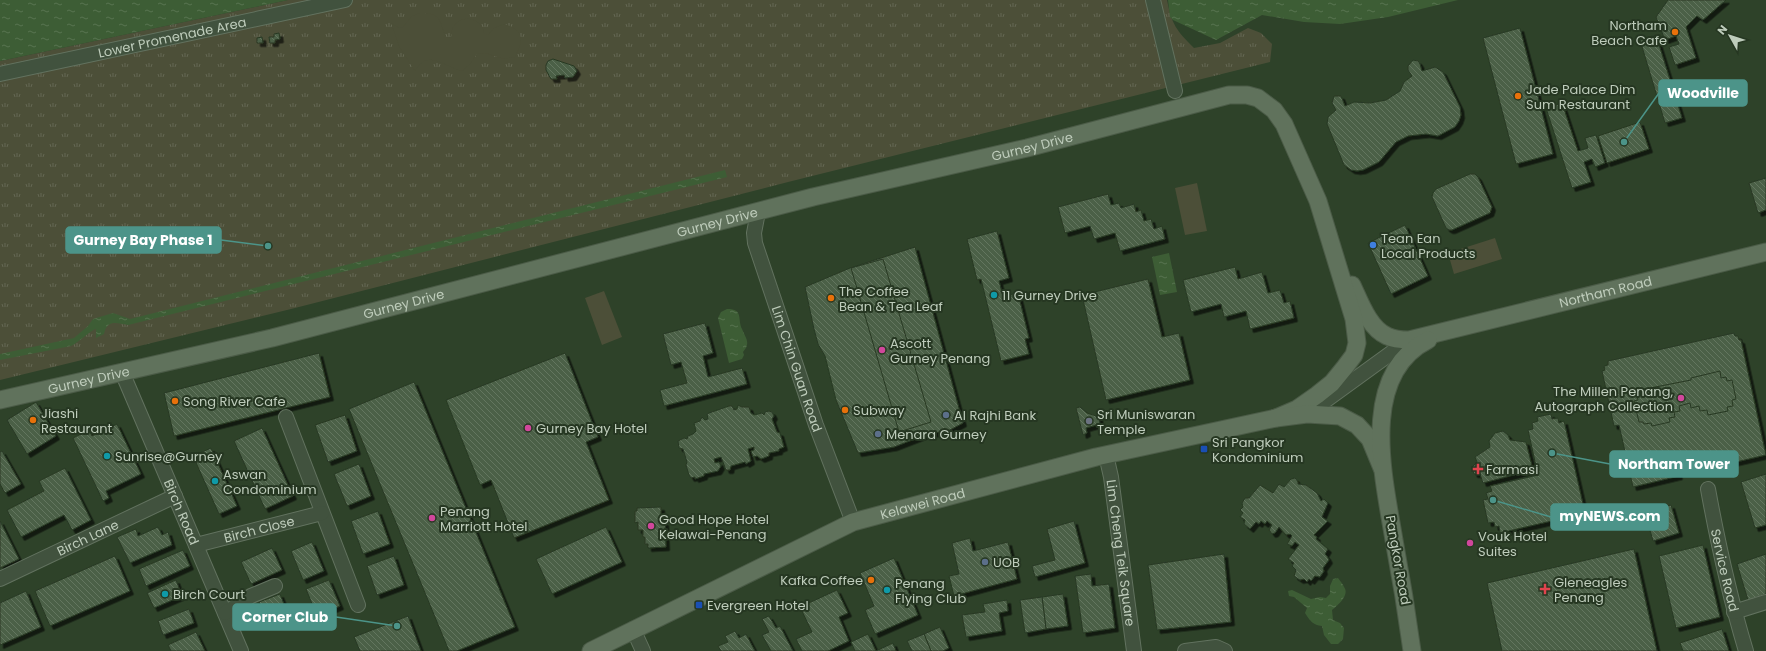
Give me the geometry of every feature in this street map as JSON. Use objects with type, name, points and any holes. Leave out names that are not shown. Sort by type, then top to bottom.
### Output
[{"type":"main road","name":"Gurney Drive","points":[[0,400],[272,338],[813,197],[1027,148],[1229,95],[1258,98],[1274,110],[1284,124],[1318,201],[1337,259]]},
{"type":"main road","name":"Northam Road","points":[[1444,332],[1766,252]]},
{"type":"main road","points":[[1337,259],[1367,315],[1378,330],[1388,337],[1409,340],[1444,332]]},
{"type":"main road","name":"Kelawei Road","points":[[1276,418],[1297,409],[1332,383],[1354,355],[1357,343],[1354,319],[1337,259]]},
{"type":"main road","points":[[1382,468],[1383,407],[1387,390],[1393,375],[1400,362],[1408,352],[1444,332]]},
{"type":"main road","name":"Kelawei Road","points":[[591,651],[632,629],[853,522],[1106,455],[1276,418],[1307,414],[1340,416],[1357,425],[1370,438],[1382,468]]},
{"type":"main road","name":"Pangkor Road","points":[[1382,468],[1412,651]]},
{"type":"street","name":"Lower Promenade Area","points":[[0,74],[345,0]]},
{"type":"street","points":[[1153,0],[1175,91]]},
{"type":"street","name":"Lim Chin Guan Road","points":[[758,212],[754,232],[755,243],[816,425],[853,522]]},
{"type":"street","points":[[1307,414],[1409,340]]},
{"type":"street","name":"Birch Road","points":[[122,372],[241,651]]},
{"type":"street","points":[[286,417],[358,605]]},
{"type":"street","name":"Lim Cheng Teik Square","points":[[1106,455],[1111,476],[1134,651]]},
{"type":"street","name":"Service Road","points":[[1708,489],[1716,533],[1734,612],[1746,651]]},
{"type":"street","name":"Birch Lane","points":[[0,579],[175,496]]},
{"type":"street","name":"Birch Close","points":[[196,545],[322,513]]},
{"type":"street","points":[[225,613],[251,596],[275,586]]},
{"type":"street","points":[[1734,612],[1766,602]]},
{"type":"street","points":[[632,629],[643,651]]},
{"type":"street","points":[[1185,651],[1221,649]]},
{"type":"green space","points":[[288,0],[1167,0],[1171,16],[1176,27],[1194,48],[1220,43],[1248,28],[1261,33],[1272,44],[1270,62],[788,182],[291,309],[0,380],[0,61]]},
{"type":"green space","points":[[420,13],[427,13],[436,16],[439,19],[446,37],[451,38],[453,27],[458,22],[467,19],[472,19],[480,24],[484,33],[488,35],[494,28],[504,24],[511,26],[519,33],[521,41],[520,46],[515,57],[504,59],[485,53],[477,54],[470,64],[462,71],[431,60],[420,64],[415,71],[400,48],[391,23],[399,28],[403,27],[412,16]]},
{"type":"green space","points":[[1197,183],[1207,231],[1185,235],[1175,188]]},
{"type":"green space","points":[[1495,238],[1502,259],[1454,274],[1448,253]]},
{"type":"green space","points":[[604,291],[622,337],[602,345],[585,298]]},
{"type":"water","points":[[0,0],[288,0],[0,61]]},
{"type":"water","points":[[1168,0],[1458,0],[1388,17],[1340,24],[1304,22],[1262,15],[1216,40],[1173,20],[1170,17]]},
{"type":"water","points":[[725,170],[727,177],[128,325],[113,323],[107,326],[104,334],[96,338],[96,329],[71,346],[0,360],[0,354],[74,338],[88,326],[93,319],[113,313],[130,319]]},
{"type":"water","points":[[1169,253],[1177,292],[1160,295],[1152,257]]},
{"type":"water","points":[[727,309],[732,309],[738,313],[747,343],[742,359],[729,363],[718,318],[721,312]]},
{"type":"water","points":[[1338,578],[1344,586],[1346,593],[1342,600],[1332,610],[1333,620],[1340,623],[1344,628],[1343,639],[1338,644],[1331,644],[1324,635],[1322,626],[1314,624],[1310,620],[1305,613],[1307,608],[1294,597],[1289,596],[1288,591],[1292,590],[1311,599],[1320,597],[1326,598],[1330,594],[1330,586],[1333,579]]},
{"type":"building","name":"Northam Beach Cafe","points":[[1668,0],[1726,0],[1703,20],[1697,16],[1686,27],[1696,58],[1675,65],[1669,47],[1679,44],[1676,36],[1665,40],[1656,17]]},
{"type":"building","name":"Jade Palace Dim Sum Restaurant","points":[[1520,28],[1553,154],[1516,164],[1483,38]]},
{"type":"building","points":[[279,33],[280,39],[275,40],[275,43],[270,43],[269,37],[274,37],[274,34]]},
{"type":"building","points":[[1656,35],[1682,118],[1665,123],[1640,40]]},
{"type":"building","points":[[262,37],[263,43],[257,43],[257,38]]},
{"type":"building","points":[[553,59],[574,66],[577,71],[573,77],[565,78],[564,75],[556,76],[557,79],[551,79],[546,70],[546,65],[548,61]]},
{"type":"building","points":[[1413,60],[1418,61],[1422,71],[1435,67],[1443,72],[1460,107],[1461,115],[1459,121],[1455,127],[1438,136],[1426,134],[1408,136],[1396,142],[1379,162],[1363,170],[1351,170],[1344,165],[1327,124],[1328,117],[1336,110],[1332,103],[1334,96],[1341,96],[1345,106],[1354,102],[1370,103],[1386,100],[1400,91],[1404,82],[1412,76],[1408,70],[1408,66]]},
{"type":"building","points":[[1562,103],[1578,151],[1588,148],[1585,138],[1596,135],[1605,163],[1595,167],[1592,159],[1584,162],[1591,182],[1572,188],[1546,108]]},
{"type":"building","points":[[1640,122],[1649,149],[1607,163],[1598,136]]},
{"type":"building","points":[[1470,174],[1475,174],[1478,177],[1492,207],[1490,213],[1449,230],[1446,228],[1432,197],[1433,193],[1436,189]]},
{"type":"building","points":[[1766,178],[1766,210],[1758,213],[1749,183]]},
{"type":"building","points":[[1108,194],[1111,205],[1119,203],[1121,208],[1134,204],[1136,212],[1141,210],[1144,221],[1151,219],[1154,229],[1162,226],[1165,239],[1120,251],[1115,233],[1094,239],[1090,226],[1065,233],[1058,207]]},
{"type":"building","points":[[1405,225],[1428,276],[1391,294],[1368,243]]},
{"type":"building","name":"11 Gurney Drive","points":[[997,231],[1009,278],[999,281],[1003,296],[1018,293],[1029,338],[1025,339],[1029,354],[1001,361],[981,279],[977,280],[967,239]]},
{"type":"building","name":"Ascott Gurney Penang","points":[[915,247],[963,423],[950,430],[925,435],[894,447],[858,453],[836,400],[825,356],[818,344],[805,287],[850,268]]},
{"type":"building","points":[[883,259],[931,422],[899,432],[851,268]]},
{"type":"building","points":[[1235,267],[1238,279],[1262,272],[1268,293],[1280,290],[1284,303],[1290,301],[1294,318],[1250,329],[1246,311],[1224,317],[1221,304],[1191,312],[1183,280]]},
{"type":"building","points":[[1148,279],[1162,337],[1179,333],[1190,380],[1106,400],[1082,295]]},
{"type":"building","points":[[705,323],[713,353],[703,356],[708,377],[742,368],[747,384],[664,406],[660,390],[687,383],[681,362],[671,365],[663,334]]},
{"type":"building","name":"The Millen Penang, Autograph Collection","points":[[1734,333],[1735,336],[1738,336],[1739,340],[1741,340],[1766,455],[1723,465],[1721,456],[1677,467],[1679,476],[1633,487],[1619,425],[1614,426],[1602,371],[1605,370],[1604,366],[1608,365],[1608,361]]},
{"type":"building","points":[[319,353],[330,397],[174,436],[164,393]]},
{"type":"building","points":[[565,353],[598,437],[586,442],[609,500],[514,538],[491,480],[480,485],[446,400]]},
{"type":"building","name":"The Millen Penang, Autograph Collection","points":[[1720,371],[1721,378],[1726,377],[1727,381],[1732,380],[1736,399],[1732,400],[1733,406],[1727,407],[1728,411],[1708,415],[1707,410],[1700,411],[1699,406],[1691,408],[1690,403],[1679,406],[1680,411],[1674,412],[1675,417],[1669,418],[1670,422],[1652,426],[1651,423],[1644,424],[1643,422],[1639,422],[1634,401],[1638,400],[1637,396],[1641,395],[1640,390],[1691,380],[1691,378]]},
{"type":"building","name":"Penang Marriott Hotel","points":[[414,382],[515,627],[457,651],[449,651],[349,409]]},
{"type":"building","points":[[36,402],[56,436],[27,454],[7,420]]},
{"type":"building","points":[[738,405],[742,407],[749,407],[751,413],[754,415],[762,413],[764,415],[765,412],[772,412],[774,416],[772,419],[777,432],[780,433],[784,447],[779,449],[779,451],[769,453],[769,456],[761,459],[757,456],[753,457],[751,451],[754,450],[754,447],[748,449],[751,461],[746,464],[745,462],[731,466],[730,470],[726,470],[721,457],[714,459],[715,463],[719,462],[721,466],[718,471],[704,474],[704,476],[695,479],[695,477],[691,478],[686,465],[687,462],[683,449],[679,448],[678,441],[684,438],[687,439],[688,436],[693,434],[696,431],[694,423],[700,421],[702,417],[705,420],[708,419],[707,414],[729,406],[732,406],[734,410],[737,409]]},
{"type":"building","name":"Sri Muniswaran Temple","points":[[1080,407],[1087,413],[1099,417],[1100,424],[1086,428],[1087,433],[1083,435],[1076,408]]},
{"type":"building","points":[[1551,414],[1552,419],[1558,418],[1559,423],[1564,421],[1583,504],[1577,506],[1578,510],[1572,512],[1573,516],[1500,533],[1499,526],[1495,527],[1494,522],[1488,523],[1483,500],[1488,499],[1486,493],[1492,491],[1490,486],[1538,475],[1528,430],[1533,429],[1532,423],[1538,421],[1537,417]]},
{"type":"building","points":[[345,415],[357,451],[328,462],[315,425]]},
{"type":"building","name":"Sunrise@Gurney","points":[[117,424],[141,474],[106,491],[109,498],[103,501],[73,438],[89,430],[92,436]]},
{"type":"building","points":[[262,428],[293,496],[265,509],[234,441]]},
{"type":"building","points":[[1503,431],[1508,435],[1510,440],[1526,442],[1533,470],[1483,483],[1480,474],[1474,474],[1472,467],[1477,462],[1475,457],[1490,447],[1489,441],[1495,433]]},
{"type":"building","name":"Aswan Condominium","points":[[211,448],[237,506],[219,514],[193,456]]},
{"type":"building","points":[[2,451],[21,484],[5,493],[0,484],[0,452]]},
{"type":"building","points":[[359,464],[371,496],[347,506],[334,474]]},
{"type":"building","points":[[65,468],[91,520],[72,530],[64,515],[21,537],[7,510],[44,491],[39,481]]},
{"type":"building","points":[[1766,474],[1766,525],[1755,528],[1741,482]]},
{"type":"building","points":[[1295,478],[1298,484],[1306,485],[1317,493],[1321,501],[1324,499],[1328,503],[1322,517],[1328,521],[1314,535],[1317,537],[1316,539],[1328,549],[1325,554],[1329,560],[1323,568],[1324,571],[1320,577],[1315,576],[1311,581],[1309,579],[1307,582],[1304,579],[1300,580],[1294,576],[1296,570],[1292,566],[1294,563],[1288,559],[1299,545],[1295,542],[1292,546],[1287,544],[1292,536],[1290,534],[1286,535],[1279,527],[1275,533],[1272,534],[1269,530],[1272,525],[1267,521],[1265,524],[1261,521],[1259,524],[1256,522],[1250,529],[1244,524],[1245,520],[1240,517],[1243,513],[1240,510],[1243,507],[1242,503],[1245,498],[1249,498],[1260,485],[1273,493],[1279,484],[1284,487],[1291,479]]},
{"type":"building","points":[[1671,505],[1679,533],[1653,541],[1645,512]]},
{"type":"building","name":"Good Hope Hotel Kelawai-Penang","points":[[661,507],[661,522],[665,522],[666,547],[648,548],[648,544],[645,544],[645,537],[643,537],[643,530],[638,530],[638,522],[635,523],[635,511],[637,511],[637,508]]},
{"type":"building","points":[[378,511],[390,544],[363,554],[351,521]]},
{"type":"building","points":[[0,521],[19,559],[0,568]]},
{"type":"building","points":[[1074,521],[1085,563],[1035,577],[1032,566],[1055,560],[1047,529]]},
{"type":"building","points":[[158,527],[162,535],[168,532],[172,545],[130,563],[117,537],[136,529],[138,536]]},
{"type":"building","points":[[606,527],[622,562],[552,594],[536,559]]},
{"type":"building","name":"UOB","points":[[970,538],[973,551],[1008,542],[1017,579],[954,596],[949,576],[959,574],[952,543]]},
{"type":"building","points":[[312,542],[324,571],[303,580],[291,551]]},
{"type":"building","points":[[1703,545],[1720,617],[1676,628],[1659,556]]},
{"type":"building","points":[[272,548],[282,570],[251,584],[241,562]]},
{"type":"building","name":"Gleneagles Penang","points":[[1634,549],[1657,651],[1502,651],[1487,583]]},
{"type":"building","points":[[183,550],[190,566],[146,586],[139,569]]},
{"type":"building","points":[[1224,554],[1231,622],[1157,630],[1148,565]]},
{"type":"building","points":[[1766,554],[1766,594],[1748,600],[1737,564]]},
{"type":"building","points":[[115,556],[130,591],[50,626],[35,591]]},
{"type":"building","points":[[394,556],[404,585],[377,595],[367,566]]},
{"type":"building","name":"Penang Flying Club","points":[[894,558],[918,615],[875,634],[865,610],[874,606],[860,573]]},
{"type":"building","points":[[1091,574],[1092,586],[1109,584],[1115,628],[1083,633],[1075,576]]},
{"type":"building","name":"Birch Court","points":[[176,580],[182,596],[154,608],[147,593]]},
{"type":"building","points":[[329,580],[340,606],[317,616],[306,589]]},
{"type":"building","points":[[837,590],[848,613],[839,617],[849,641],[828,651],[802,651],[796,639],[812,632],[800,607]]},
{"type":"building","points":[[26,591],[41,627],[0,645],[0,603]]},
{"type":"building","points":[[280,594],[289,617],[268,625],[259,602]]},
{"type":"building","points":[[1063,594],[1068,626],[1046,629],[1042,597]]},
{"type":"building","points":[[1042,597],[1046,629],[1025,633],[1020,600]]},
{"type":"building","points":[[1007,600],[1008,611],[999,613],[1002,631],[966,637],[962,615],[985,612],[983,604]]},
{"type":"building","points":[[189,609],[194,623],[163,635],[158,621]]},
{"type":"building","points":[[408,616],[421,651],[360,651],[354,637]]},
{"type":"building","points":[[769,616],[776,628],[780,626],[793,651],[771,651],[762,635],[769,632],[762,619]]},
{"type":"building","points":[[940,627],[949,648],[943,651],[931,651],[924,634]]},
{"type":"building","points":[[1722,629],[1729,651],[1683,651],[1680,643]]},
{"type":"building","points":[[735,631],[739,638],[746,634],[755,651],[721,651],[718,646],[728,642],[725,636]]},
{"type":"building","points":[[196,632],[205,651],[171,651],[168,645]]},
{"type":"building","points":[[868,634],[876,651],[855,651],[851,642]]},
{"type":"building","points":[[924,634],[931,651],[912,651],[907,641]]},
{"type":"building","points":[[893,643],[896,651],[876,651]]},
{"type":"place","name":"Northam Beach Cafe","points":[[1675,32]]},
{"type":"place","name":"Jade Palace Dim Sum Restaurant","points":[[1518,96]]},
{"type":"place","name":"Woodville","points":[[1624,142]]},
{"type":"place","name":"Tean Ean Local Products","points":[[1373,245]]},
{"type":"place","name":"Gurney Bay Phase 1","points":[[268,246]]},
{"type":"place","name":"11 Gurney Drive","points":[[994,295]]},
{"type":"place","name":"The Coffee Bean & Tea Leaf","points":[[831,298]]},
{"type":"place","name":"Ascott Gurney Penang","points":[[882,350]]},
{"type":"place","name":"The Millen Penang, Autograph Collection","points":[[1681,398]]},
{"type":"place","name":"Song River Cafe","points":[[175,401]]},
{"type":"place","name":"Subway","points":[[845,410]]},
{"type":"place","name":"Al Rajhi Bank","points":[[946,415]]},
{"type":"place","name":"Jiashi Restaurant","points":[[33,420]]},
{"type":"place","name":"Sri Muniswaran Temple","points":[[1089,421]]},
{"type":"place","name":"Gurney Bay Hotel","points":[[528,428]]},
{"type":"place","name":"Menara Gurney","points":[[878,434]]},
{"type":"place","name":"Sri Pangkor Kondominium","points":[[1204,449]]},
{"type":"place","name":"Northam Tower","points":[[1552,453]]},
{"type":"place","name":"Sunrise@Gurney","points":[[107,456]]},
{"type":"place","name":"Farmasi","points":[[1478,469]]},
{"type":"place","name":"Aswan Condominium","points":[[215,481]]},
{"type":"place","name":"myNEWS.com","points":[[1493,500]]},
{"type":"place","name":"Penang Marriott Hotel","points":[[432,518]]},
{"type":"place","name":"Good Hope Hotel Kelawai-Penang","points":[[651,526]]},
{"type":"place","name":"Vouk Hotel Suites","points":[[1470,543]]},
{"type":"place","name":"UOB","points":[[985,562]]},
{"type":"place","name":"Kafka Coffee","points":[[871,580]]},
{"type":"place","name":"Gleneagles Penang","points":[[1545,589]]},
{"type":"place","name":"Penang Flying Club","points":[[887,590]]},
{"type":"place","name":"Birch Court","points":[[165,594]]},
{"type":"place","name":"Evergreen Hotel","points":[[699,605]]},
{"type":"place","name":"Corner Club","points":[[397,626]]}]
